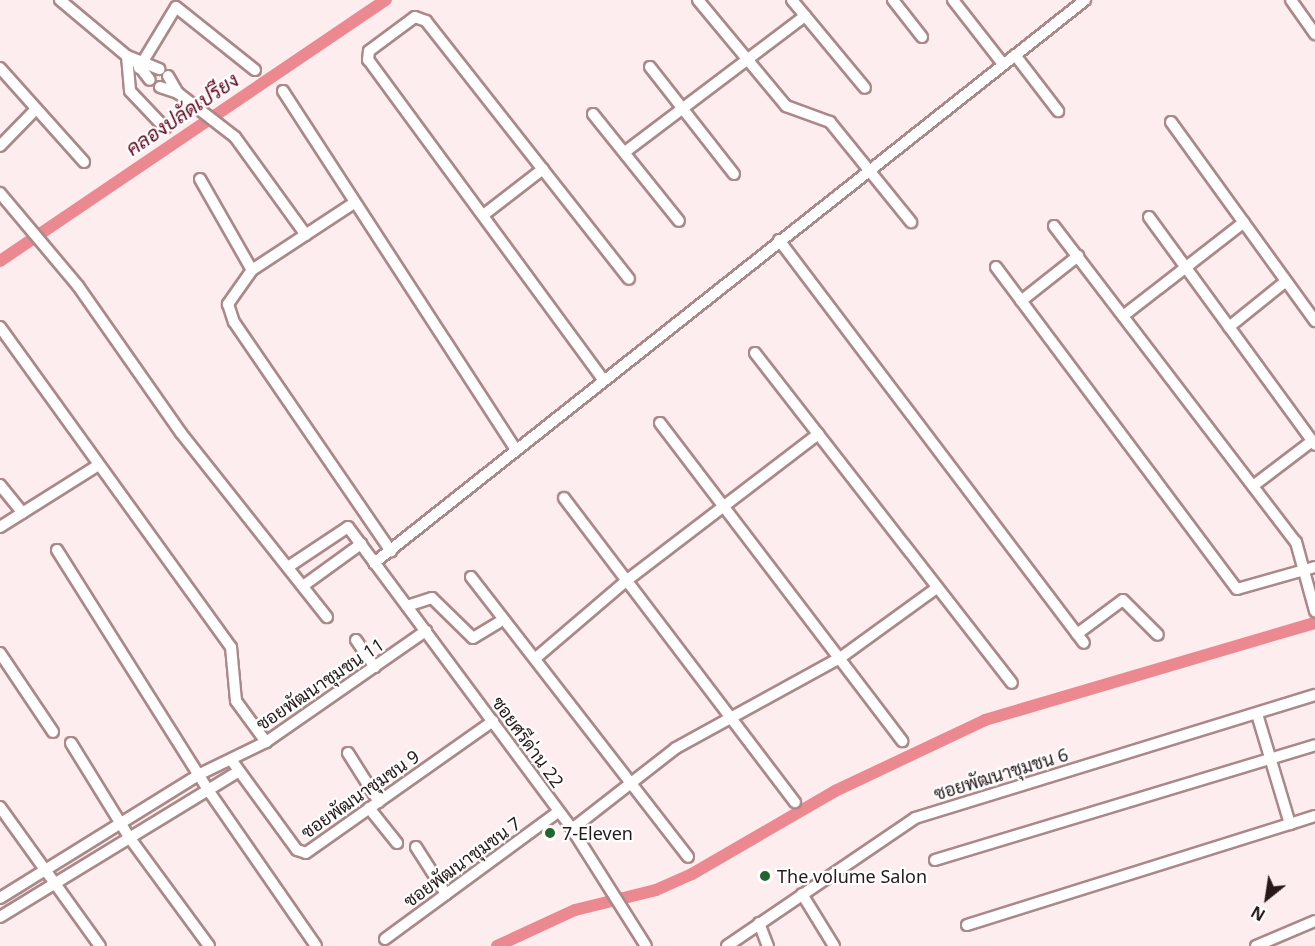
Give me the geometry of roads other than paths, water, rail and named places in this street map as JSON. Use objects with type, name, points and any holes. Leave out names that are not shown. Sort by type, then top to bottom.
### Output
[{"type":"street","points":[[60,0],[136,62],[150,80]]},
{"type":"street","points":[[699,0],[786,106],[830,122],[870,168],[911,222]]},
{"type":"street","points":[[792,0],[865,88]]},
{"type":"street","points":[[893,0],[922,37]]},
{"type":"street","points":[[953,0],[1003,64]]},
{"type":"street","points":[[374,563],[602,378],[1085,0]]},
{"type":"street","points":[[1291,0],[1315,34]]},
{"type":"street","points":[[165,128],[130,91],[136,62],[172,3],[255,70]]},
{"type":"street","points":[[625,152],[684,110],[805,16]]},
{"type":"street","points":[[602,378],[486,213],[368,60],[369,51],[421,17],[629,279]]},
{"type":"street","points":[[1015,55],[1058,111]]},
{"type":"street","points":[[136,62],[163,73],[178,93],[235,137],[306,235]]},
{"type":"street","points":[[650,67],[734,174]]},
{"type":"street","points":[[0,68],[84,162]]},
{"type":"street","points":[[160,87],[178,93]]},
{"type":"street","points":[[283,91],[516,450]]},
{"type":"street","points":[[0,146],[36,109]]},
{"type":"street","points":[[593,114],[679,221]]},
{"type":"street","points":[[1171,122],[1315,321]]},
{"type":"street","points":[[486,213],[543,169]]},
{"type":"street","points":[[200,179],[252,270]]},
{"type":"street","points":[[0,193],[52,256],[327,617]]},
{"type":"street","points":[[354,203],[252,270],[228,304],[234,322],[391,551]]},
{"type":"street","points":[[1149,217],[1314,443],[1253,486]]},
{"type":"street","points":[[1123,316],[1244,222]]},
{"type":"street","points":[[1054,226],[1296,542],[1315,611]]},
{"type":"street","points":[[779,240],[1084,644]]},
{"type":"street","points":[[1021,301],[1077,256]]},
{"type":"street","points":[[996,267],[1237,589],[1315,567]]},
{"type":"street","points":[[1229,327],[1286,281]]},
{"type":"street","points":[[0,327],[97,466],[231,647],[237,700],[266,742]]},
{"type":"street","points":[[755,353],[934,590],[1012,683]]},
{"type":"street","points":[[660,423],[902,741]]},
{"type":"street","points":[[537,657],[626,581],[818,434]]},
{"type":"street","points":[[0,527],[97,466]]},
{"type":"street","points":[[0,485],[23,513]]},
{"type":"street","points":[[564,498],[731,714],[795,802]]},
{"type":"street","points":[[288,567],[346,527],[361,544],[303,586]]},
{"type":"street","name":"ซอยศรีด่าน 22","points":[[361,544],[572,829],[646,946]]},
{"type":"street","points":[[57,550],[198,775],[316,946]]},
{"type":"street","points":[[471,576],[634,782],[688,857]]},
{"type":"street","points":[[572,829],[731,714],[840,658],[934,590]]},
{"type":"street","points":[[407,606],[432,598],[473,638],[498,623]]},
{"type":"street","points":[[1077,634],[1122,600],[1158,635]]},
{"type":"street","name":"ซอยพัฒนาชุมชน 11","points":[[0,898],[198,775],[266,742],[426,631]]},
{"type":"street","points":[[356,640],[375,667]]},
{"type":"street","points":[[0,653],[52,732]]},
{"type":"street","name":"ซอยพัฒนาชุมชน 6","points":[[727,946],[915,818],[1315,695]]},
{"type":"street","points":[[1257,714],[1290,824]]},
{"type":"street","name":"ซอยพัฒนาชุมชน 9","points":[[239,771],[301,853],[374,805],[493,721]]},
{"type":"street","points":[[71,743],[129,837],[209,946]]},
{"type":"street","points":[[935,860],[1315,745]]},
{"type":"street","points":[[348,753],[374,805],[397,843]]},
{"type":"street","points":[[0,917],[52,887],[206,787],[239,771],[232,760]]},
{"type":"street","points":[[0,807],[52,887],[100,946]]},
{"type":"street","name":"ซอยพัฒนาชุมชน 7","points":[[385,939],[558,812]]},
{"type":"street","points":[[967,925],[1315,816]]},
{"type":"street","points":[[416,847],[446,894]]},
{"type":"street","points":[[802,894],[834,946]]},
{"type":"street","points":[[1256,946],[1315,921]]},
{"type":"street","points":[[759,923],[768,946]]},
{"type":"waterway","name":"คลองปลัดเปรียง","points":[[0,261],[386,0]]},
{"type":"waterway","points":[[497,946],[575,910],[656,890],[692,874],[835,791],[985,720],[1315,623]]},
{"type":"place","name":"7-Eleven","points":[[550,833]]},
{"type":"place","name":"The volume Salon","points":[[765,876]]}]
